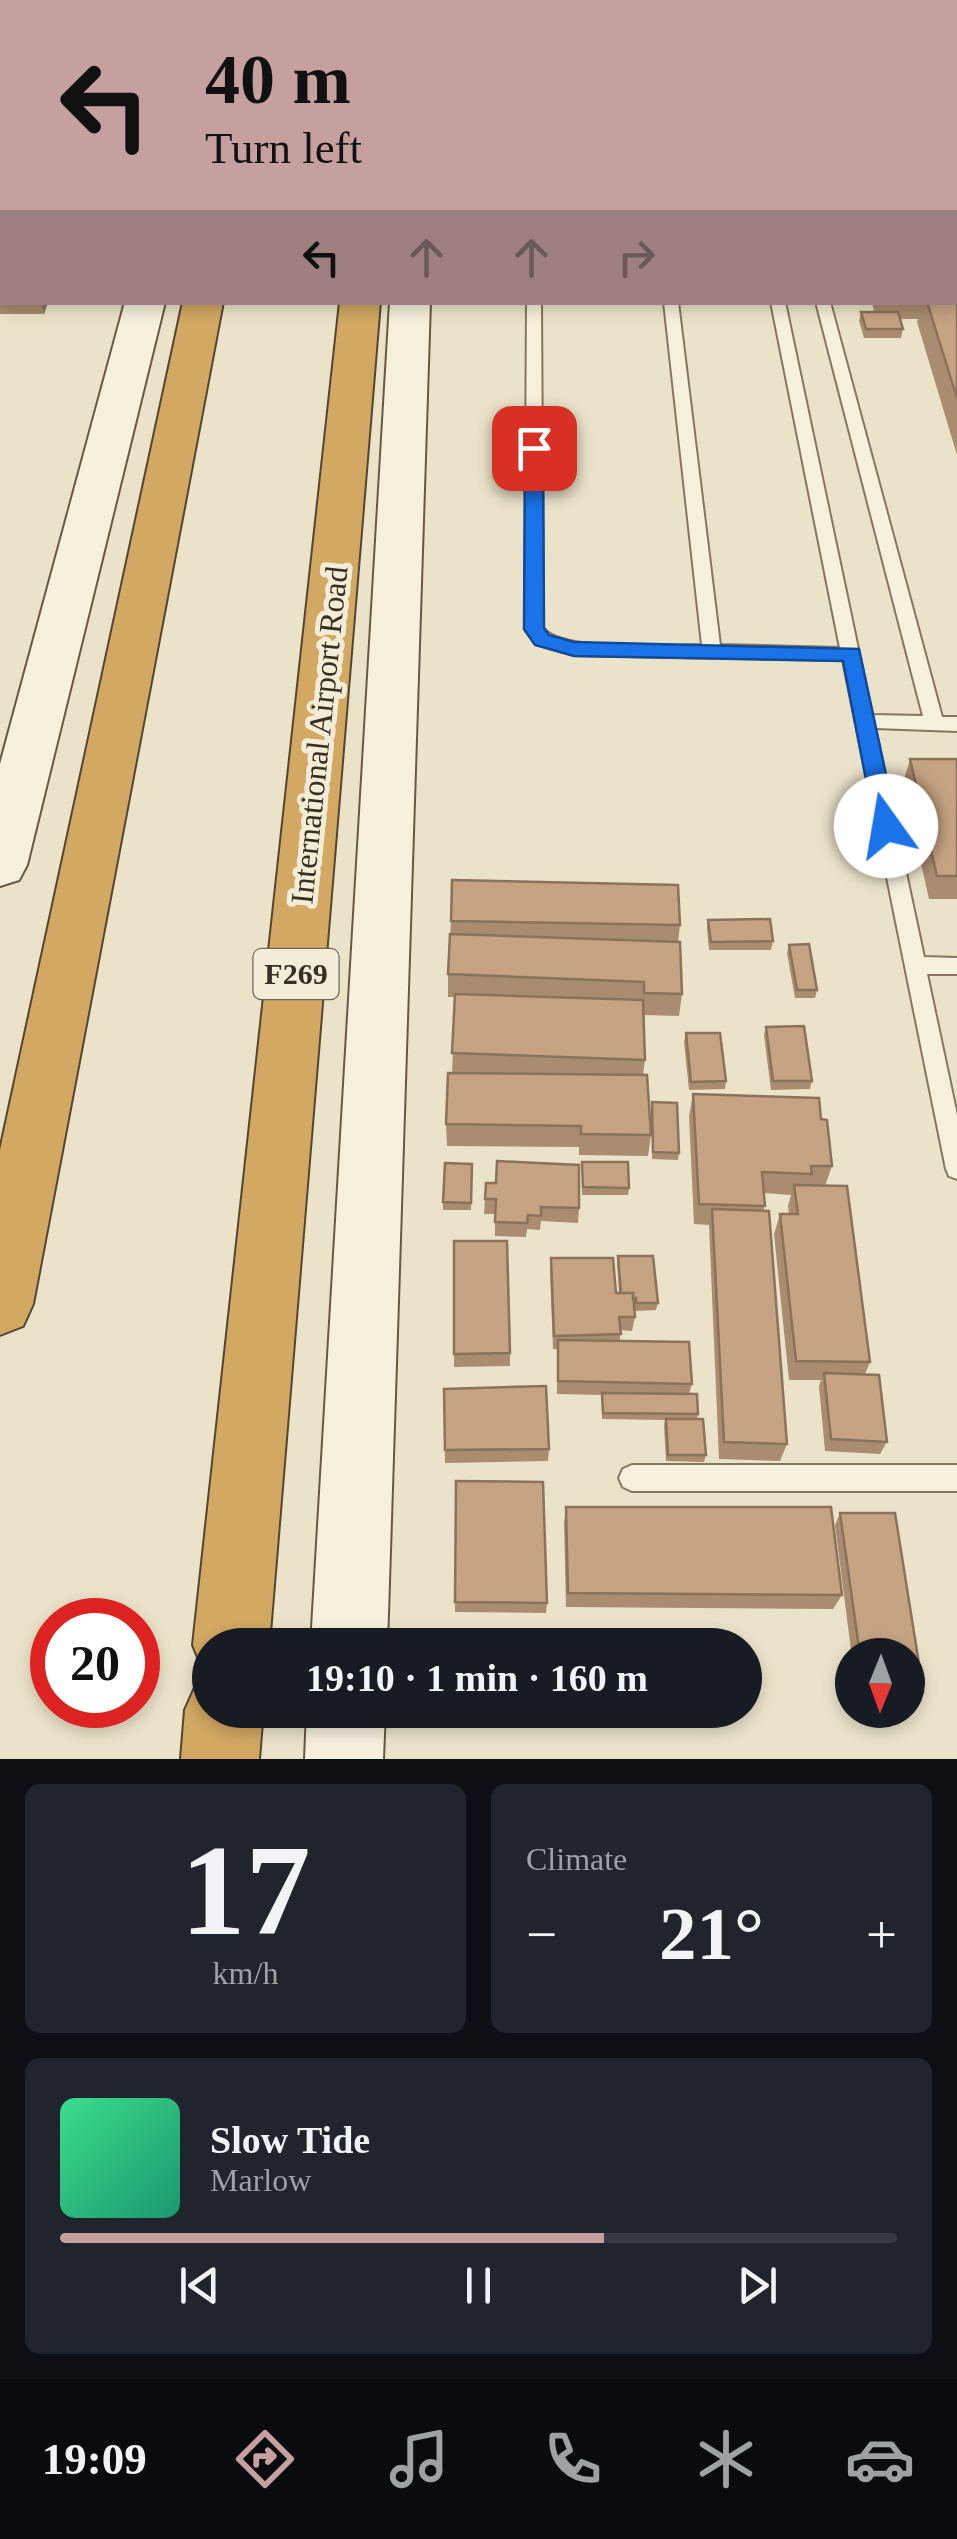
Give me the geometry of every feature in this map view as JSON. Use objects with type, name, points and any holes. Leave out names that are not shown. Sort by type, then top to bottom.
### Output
[{"type":"highway","points":[[0,1304],[202,305]]},
{"type":"highway","name":"International Airport Road","points":[[233,1628],[360,305]]},
{"type":"highway","points":[[220,1759],[223,1728]]},
{"type":"main road","points":[[0,865],[144,305]]},
{"type":"main road","name":"International Airport Road","points":[[350,1628],[410,305]]},
{"type":"main road","points":[[344,1759],[345,1728]]},
{"type":"lane","points":[[534,305],[534,629],[542,640],[574,649],[852,654]]},
{"type":"lane","points":[[671,305],[712,652]]},
{"type":"lane","points":[[779,305],[852,654],[862,721],[918,965],[957,1169]]},
{"type":"lane","points":[[823,305],[934,723]]},
{"type":"lane","points":[[862,721],[957,724]]},
{"type":"lane","points":[[918,965],[957,966]]},
{"type":"lane","points":[[632,1478],[957,1478]]},
{"type":"building","points":[[928,305],[957,305],[957,398]]},
{"type":"building","points":[[861,312],[898,312],[903,329],[866,329]]},
{"type":"building","points":[[910,759],[957,759],[957,876],[937,876]]},
{"type":"building","points":[[452,880],[678,885],[680,925],[451,921]]},
{"type":"building","points":[[770,919],[773,941],[711,942],[708,920]]},
{"type":"building","points":[[450,934],[680,942],[682,994],[644,993],[644,982],[448,974]]},
{"type":"building","points":[[809,944],[817,990],[797,990],[789,945]]},
{"type":"building","points":[[455,994],[643,1000],[645,1060],[452,1053]]},
{"type":"building","points":[[804,1026],[812,1081],[773,1081],[766,1027]]},
{"type":"building","points":[[686,1033],[720,1033],[726,1081],[691,1082]]},
{"type":"building","points":[[448,1073],[647,1075],[651,1135],[581,1134],[581,1126],[446,1124]]},
{"type":"building","points":[[693,1094],[819,1098],[821,1119],[827,1120],[832,1166],[811,1166],[812,1174],[762,1172],[765,1206],[699,1204]]},
{"type":"building","points":[[652,1102],[677,1103],[679,1153],[653,1152]]},
{"type":"building","points":[[497,1161],[579,1165],[579,1208],[541,1207],[541,1216],[528,1215],[527,1223],[495,1222],[496,1199],[485,1199],[486,1183],[496,1183]]},
{"type":"building","points":[[582,1162],[628,1162],[629,1188],[583,1187]]},
{"type":"building","points":[[445,1163],[472,1164],[471,1203],[443,1202]]},
{"type":"building","points":[[794,1185],[847,1186],[870,1362],[796,1361],[780,1214],[798,1214]]},
{"type":"building","points":[[712,1209],[769,1211],[787,1444],[724,1442]]},
{"type":"building","points":[[454,1241],[507,1241],[510,1353],[454,1354]]},
{"type":"building","points":[[618,1256],[653,1256],[658,1303],[636,1303],[633,1293],[621,1293]]},
{"type":"building","points":[[551,1258],[613,1258],[616,1293],[633,1293],[635,1317],[619,1317],[621,1334],[554,1336]]},
{"type":"building","points":[[558,1340],[689,1342],[692,1384],[558,1381]]},
{"type":"building","points":[[824,1373],[879,1375],[887,1442],[831,1439]]},
{"type":"building","points":[[546,1386],[549,1449],[445,1450],[444,1389]]},
{"type":"building","points":[[602,1393],[697,1394],[698,1414],[603,1413]]},
{"type":"building","points":[[666,1419],[703,1419],[706,1455],[668,1455]]},
{"type":"building","points":[[456,1481],[543,1482],[547,1603],[455,1602]]},
{"type":"building","points":[[566,1507],[831,1507],[842,1595],[568,1593]]},
{"type":"building","points":[[840,1513],[895,1513],[915,1638],[858,1638]]},
{"type":"route","points":[[534,448],[534,629],[542,640],[574,649],[852,654],[862,721],[886,826]]}]
